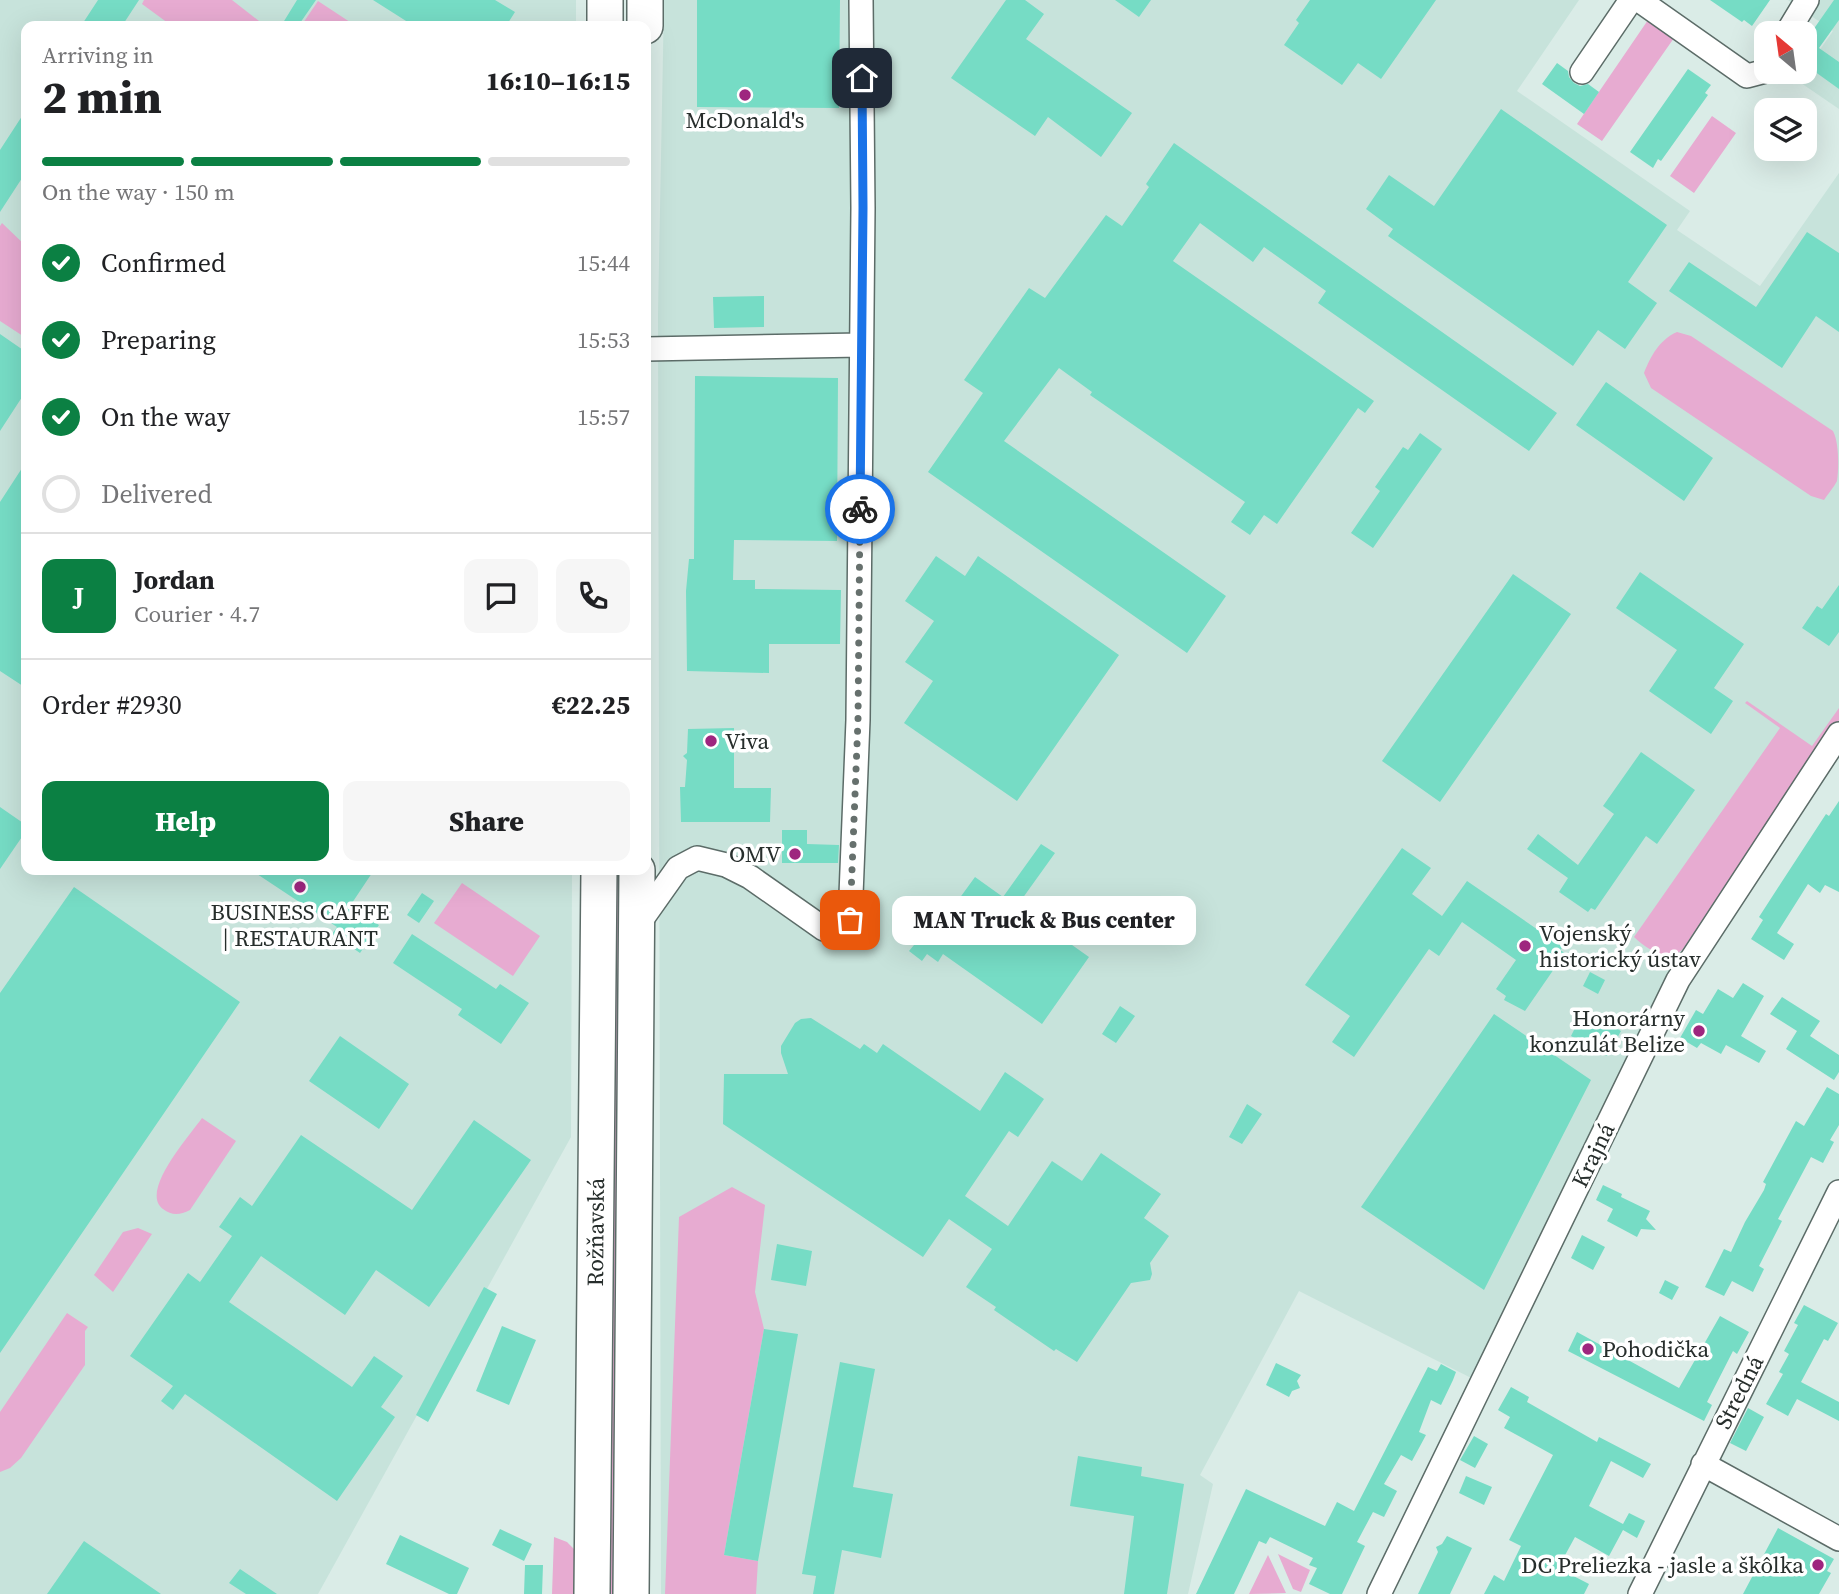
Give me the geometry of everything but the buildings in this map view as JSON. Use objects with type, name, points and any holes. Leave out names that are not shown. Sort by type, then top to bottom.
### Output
[{"type":"main road","points":[[605,0],[605,21]]},
{"type":"main road","points":[[645,0],[645,21]]},
{"type":"main road","name":"Rožňavská","points":[[592,1594],[599,875]]},
{"type":"main road","name":"Rožňavská","points":[[631,1594],[637,875]]},
{"type":"street","points":[[637,926],[678,868],[697,858],[726,865],[750,877],[824,929],[850,920],[858,720],[863,208],[861,0]]},
{"type":"street","points":[[1582,72],[1631,0]]},
{"type":"street","points":[[1639,0],[1748,76],[1754,74]]},
{"type":"street","points":[[1794,21],[1807,0]]},
{"type":"street","points":[[651,349],[861,345]]},
{"type":"street","name":"Krajná","points":[[1379,1594],[1678,980],[1839,734]]},
{"type":"street","name":"Stredná","points":[[1640,1594],[1839,1192]]},
{"type":"street","points":[[1703,1464],[1839,1539]]},
{"type":"shaded area","points":[[0,0],[576,0],[576,21],[21,21],[21,875],[572,875],[571,1137],[318,1594],[0,1594]]},
{"type":"shaded area","points":[[144,0],[232,0],[259,21],[165,21],[142,4]]},
{"type":"shaded area","points":[[664,0],[1579,0],[1517,91],[1690,211],[1677,230],[1760,286],[1839,173],[1839,756],[1677,994],[1491,1388],[1299,1291],[1200,1475],[1213,1484],[1188,1594],[661,1594],[658,315]]},
{"type":"shaded area","points":[[1788,0],[1839,0],[1839,109],[1802,84],[1817,84],[1817,54],[1833,31]]},
{"type":"shaded area","points":[[318,1],[348,21],[304,21]]},
{"type":"shaded area","points":[[1648,20],[1674,38],[1602,141],[1577,124]]},
{"type":"shaded area","points":[[1712,116],[1736,133],[1694,193],[1670,176]]},
{"type":"shaded area","points":[[2,223],[21,241],[21,335],[0,321]]},
{"type":"shaded area","points":[[1677,332],[1691,336],[1833,431],[1838,455],[1837,481],[1824,500],[1811,496],[1651,388],[1644,373],[1660,344]]},
{"type":"shaded area","points":[[1747,701],[1812,746],[1839,708],[1839,720],[1683,949],[1671,955],[1658,953],[1634,937],[1780,728],[1745,703]]},
{"type":"shaded area","points":[[608,875],[628,875],[620,1594],[604,1594]]},
{"type":"shaded area","points":[[462,883],[540,936],[513,976],[434,923]]},
{"type":"shaded area","points":[[202,1118],[236,1141],[190,1210],[173,1214],[163,1209],[157,1201],[157,1190],[169,1164]]},
{"type":"shaded area","points":[[732,1187],[765,1205],[755,1292],[764,1329],[724,1555],[758,1561],[756,1594],[665,1594],[679,1217]]},
{"type":"shaded area","points":[[138,1228],[152,1234],[113,1292],[94,1275],[123,1232]]},
{"type":"shaded area","points":[[67,1313],[88,1327],[85,1331],[85,1365],[21,1458],[10,1468],[0,1472],[0,1412]]},
{"type":"shaded area","points":[[554,1537],[567,1542],[581,1556],[580,1594],[552,1594]]},
{"type":"shaded area","points":[[1278,1554],[1310,1570],[1301,1592],[1293,1589]]},
{"type":"shaded area","points":[[1268,1555],[1286,1593],[1249,1594]]},
{"type":"way so far","points":[[850,920],[858,720],[860,509]]},
{"type":"place","name":"McDonald's","points":[[745,95]]},
{"type":"place","name":"Viva","points":[[711,741]]},
{"type":"place","name":"OMV","points":[[795,854]]},
{"type":"place","name":"BUSINESS CAFFE | RESTAURANT","points":[[300,887]]},
{"type":"place","name":"MAN Truck & Bus center","points":[[850,920]]},
{"type":"place","name":"Vojenský historický ústav","points":[[1525,946]]},
{"type":"place","name":"Honorárny konzulát Belize","points":[[1699,1031]]},
{"type":"place","name":"Pohodička","points":[[1588,1349]]},
{"type":"place","name":"DC Preliezka - jasle a škôlka","points":[[1818,1565]]},
{"type":"route","points":[[860,509],[862,78]]}]
